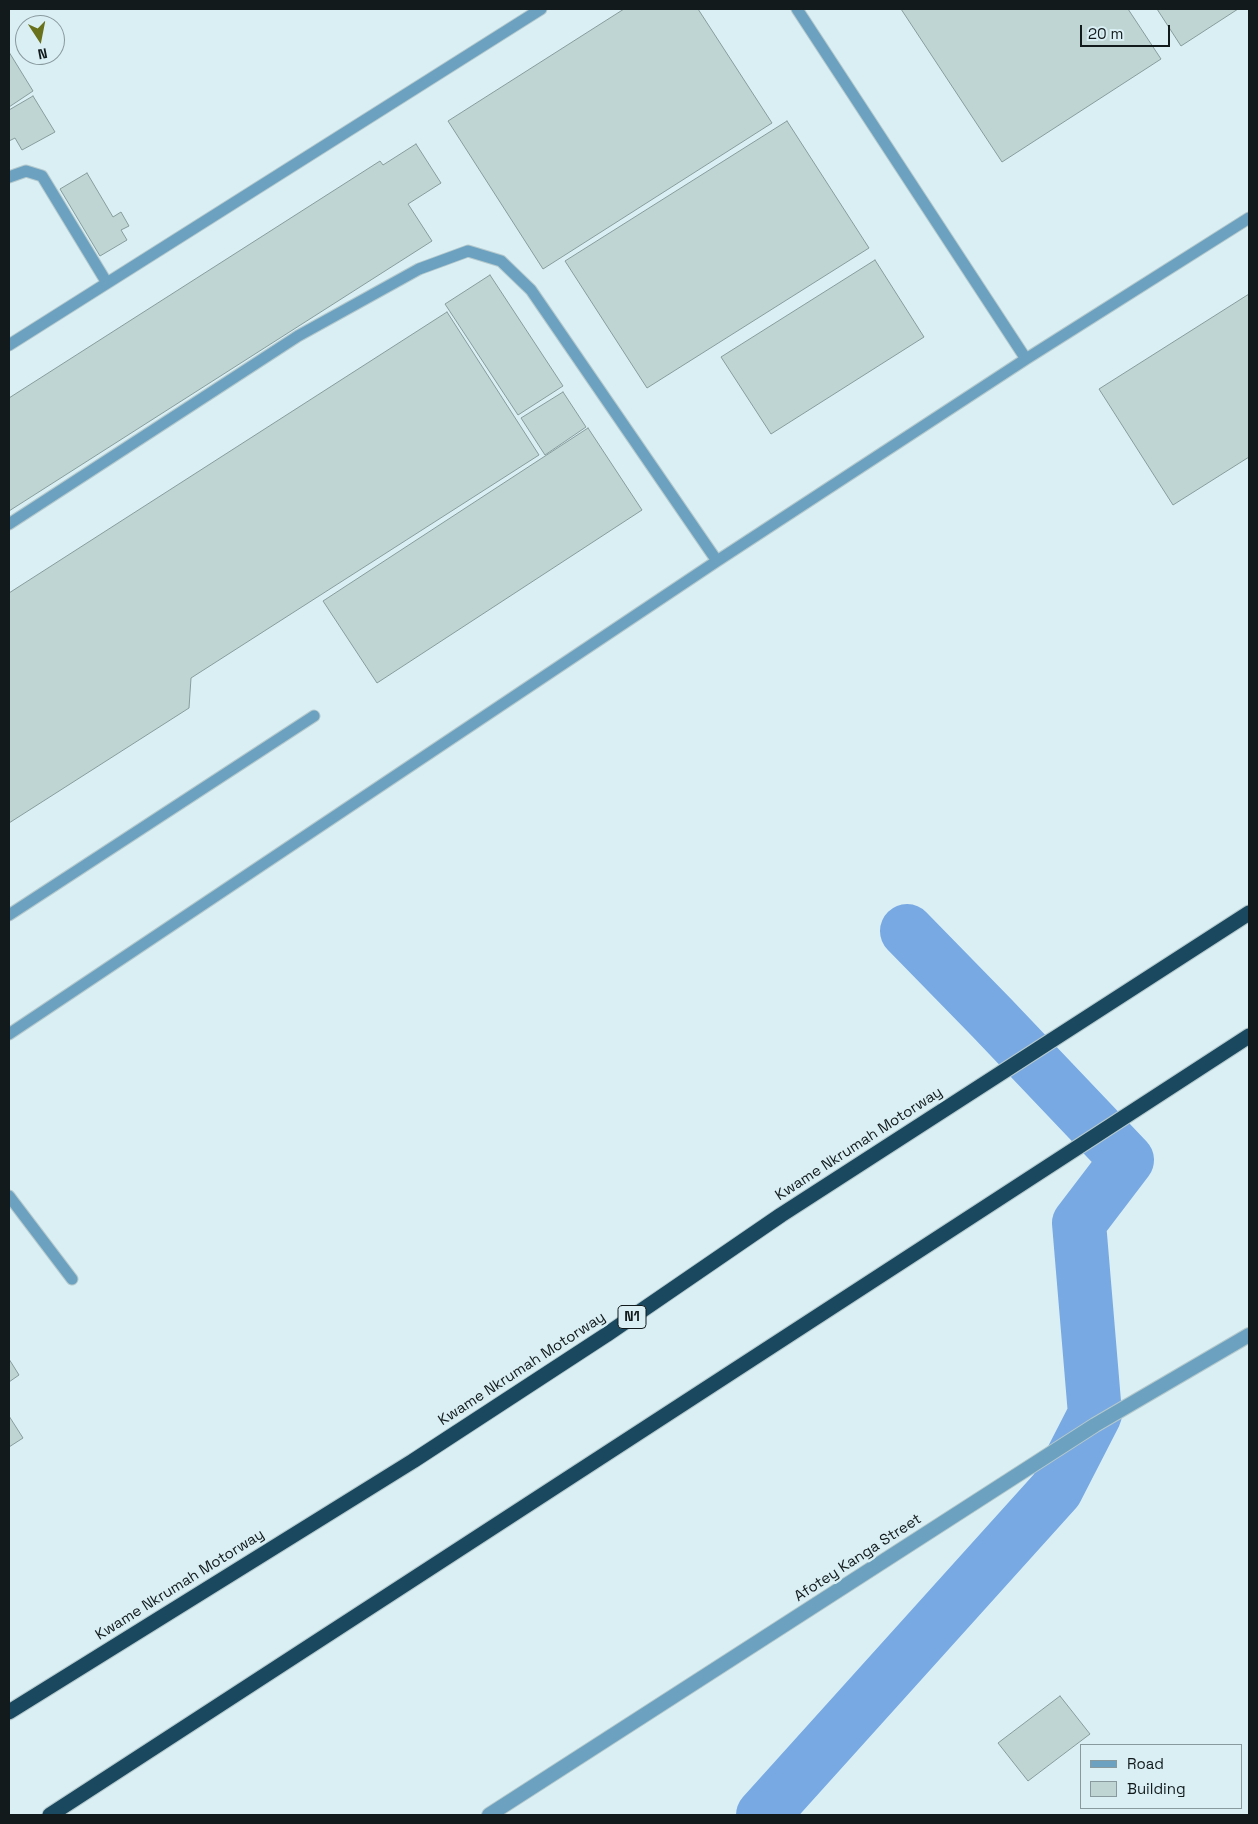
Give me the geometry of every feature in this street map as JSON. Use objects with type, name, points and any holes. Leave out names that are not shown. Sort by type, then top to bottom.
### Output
[{"type":"highway","name":"Kwame Nkrumah Motorway","points":[[9,1712],[413,1461],[606,1335],[781,1215],[1249,913]]},
{"type":"highway","points":[[50,1815],[1249,1036]]},
{"type":"street","name":"Afotey Kanga Street","points":[[489,1815],[1095,1425],[1249,1334]]},
{"type":"lane","points":[[9,345],[541,9]]},
{"type":"lane","points":[[797,9],[1026,359]]},
{"type":"lane","points":[[9,178],[26,171],[42,176],[107,283]]},
{"type":"lane","points":[[9,1034],[717,561],[1026,359],[1249,218]]},
{"type":"lane","points":[[9,524],[298,336],[419,269],[468,251],[501,261],[531,290],[717,561]]},
{"type":"lane","points":[[9,915],[314,716]]},
{"type":"lane","points":[[9,1196],[72,1278]]},
{"type":"building","points":[[624,9],[698,9],[772,123],[543,269],[448,121]]},
{"type":"building","points":[[901,9],[1128,9],[1161,59],[1002,162]]},
{"type":"building","points":[[1157,9],[1238,9],[1181,46]]},
{"type":"building","points":[[9,52],[15,65],[17,65],[33,91],[9,107]]},
{"type":"building","points":[[33,96],[55,132],[22,150],[15,138],[9,141],[9,110]]},
{"type":"building","points":[[787,121],[869,248],[647,388],[565,261]]},
{"type":"building","points":[[416,144],[441,183],[408,204],[432,241],[9,511],[9,398],[380,161],[383,165]]},
{"type":"building","points":[[87,173],[113,217],[121,212],[129,226],[121,230],[127,240],[100,256],[60,189]]},
{"type":"building","points":[[875,260],[924,337],[771,434],[721,357]]},
{"type":"building","points":[[490,275],[563,386],[518,415],[445,304]]},
{"type":"building","points":[[1249,294],[1249,457],[1173,505],[1099,389]]},
{"type":"building","points":[[447,312],[539,455],[191,678],[189,708],[9,823],[9,593]]},
{"type":"building","points":[[563,392],[586,427],[545,455],[521,418]]},
{"type":"building","points":[[588,428],[642,510],[377,683],[323,601]]},
{"type":"building","points":[[9,1359],[19,1375],[9,1382]]},
{"type":"building","points":[[9,1416],[23,1438],[9,1447]]},
{"type":"building","points":[[1060,1696],[1090,1734],[1028,1781],[998,1743]]},
{"type":"waterway","points":[[763,1815],[1056,1490],[1095,1414],[1079,1223],[1127,1160],[907,931]]}]
